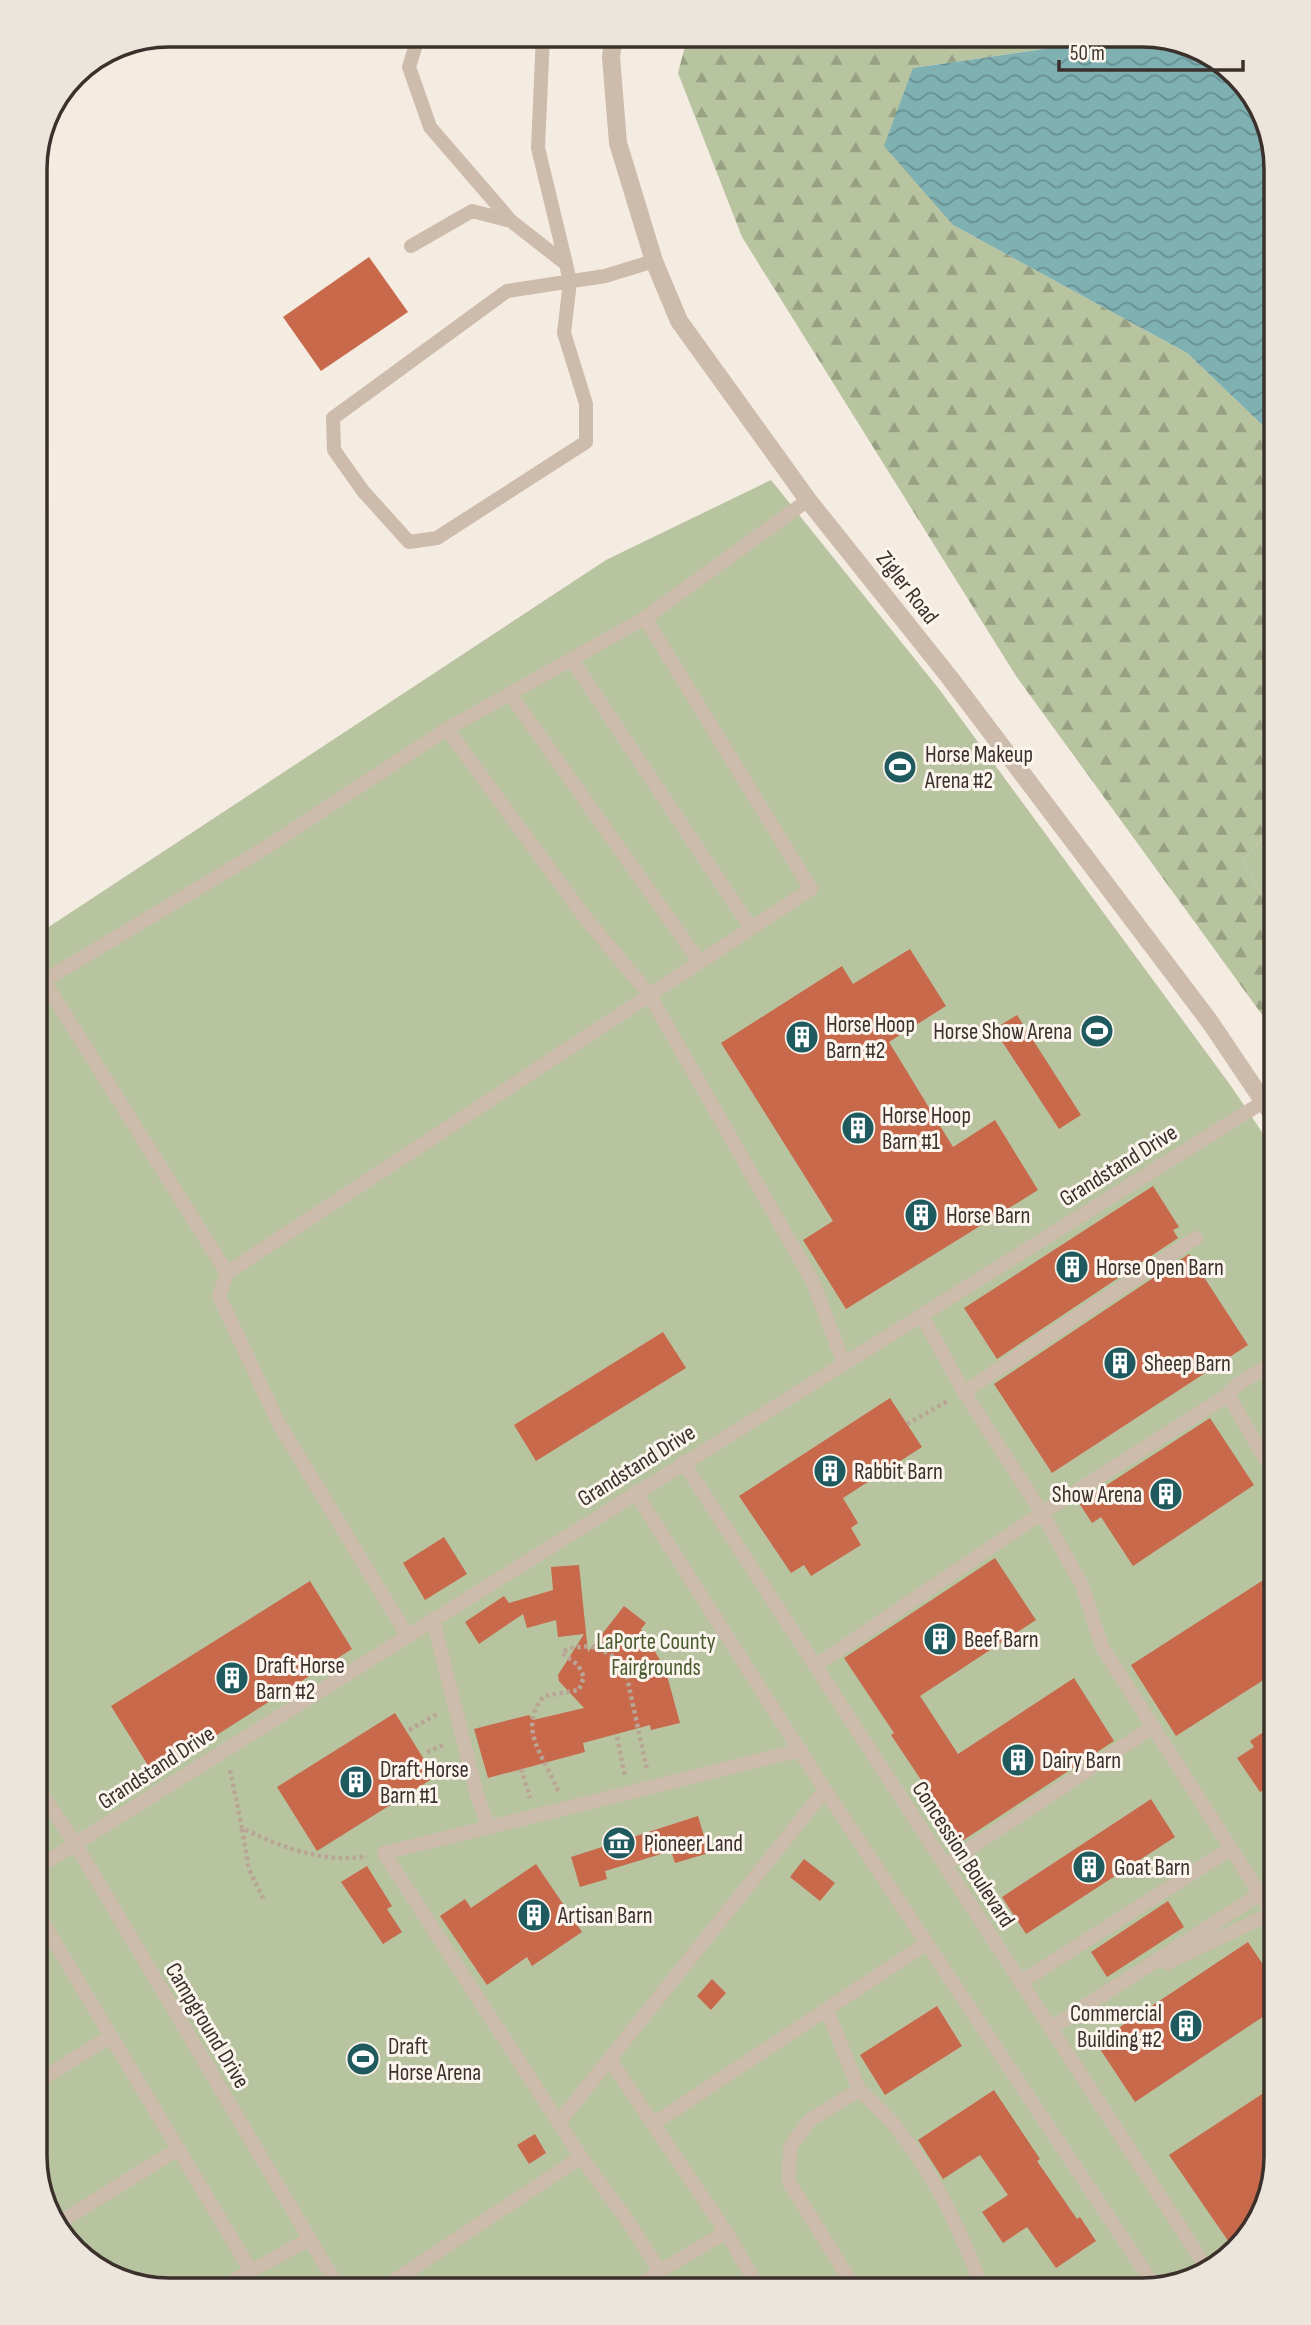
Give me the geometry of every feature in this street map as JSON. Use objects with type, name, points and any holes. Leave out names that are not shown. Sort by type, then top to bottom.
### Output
[{"type":"street","name":"Zigler Road","points":[[612,47],[618,143],[654,261],[680,321],[808,500],[950,678],[1194,1000],[1263,1102]]},
{"type":"lane","points":[[415,47],[409,67],[430,127],[511,221],[566,264]]},
{"type":"lane","points":[[542,47],[538,148],[570,282],[564,333],[586,404],[586,442],[437,538],[409,542],[363,491],[334,450],[334,418],[507,291],[570,282],[606,276],[654,261]]},
{"type":"lane","points":[[411,246],[472,211],[511,221]]},
{"type":"lane","points":[[48,978],[262,850],[447,729],[645,618],[808,500]]},
{"type":"lane","points":[[407,1635],[279,1424],[219,1296],[227,1273],[811,889],[645,618]]},
{"type":"lane","points":[[572,660],[751,928]]},
{"type":"lane","points":[[510,694],[699,961]]},
{"type":"lane","points":[[447,729],[587,920],[649,995],[813,1282],[844,1364]]},
{"type":"lane","points":[[48,995],[227,1273]]},
{"type":"lane","name":"Grandstand Drive","points":[[47,1862],[683,1462],[1263,1102]]},
{"type":"lane","points":[[964,1392],[1196,1238]]},
{"type":"lane","points":[[922,1316],[964,1392],[1042,1513],[1082,1585],[1102,1647],[1151,1728],[1264,1900]]},
{"type":"lane","points":[[815,1665],[1042,1513],[1228,1395],[1238,1384],[1264,1368]]},
{"type":"lane","points":[[1228,1395],[1264,1457]]},
{"type":"lane","name":"Concession Boulevard","points":[[683,1462],[1202,2261]]},
{"type":"lane","points":[[635,1492],[825,1790],[1149,2278]]},
{"type":"lane","points":[[433,1619],[478,1798],[489,1827]]},
{"type":"lane","points":[[945,1866],[1151,1728]]},
{"type":"lane","points":[[660,2271],[582,2157],[384,1853],[801,1750]]},
{"type":"lane","points":[[559,2122],[825,1790]]},
{"type":"lane","name":"Campground Drive","points":[[47,1802],[76,1845],[332,2277]]},
{"type":"lane","points":[[1021,1982],[1230,1849]]},
{"type":"lane","points":[[1051,2028],[1260,1894]]},
{"type":"lane","points":[[1115,1988],[1264,1921]]},
{"type":"lane","points":[[47,1936],[111,2036],[251,2271]]},
{"type":"lane","points":[[653,2124],[927,1943]]},
{"type":"lane","points":[[827,2010],[859,2090],[887,2114],[957,2222],[978,2278]]},
{"type":"lane","points":[[47,2076],[111,2036]]},
{"type":"lane","points":[[610,2060],[726,2232],[753,2278]]},
{"type":"lane","points":[[848,2278],[789,2182],[790,2147],[810,2120],[859,2090]]},
{"type":"lane","points":[[65,2219],[178,2149]]},
{"type":"lane","points":[[399,2277],[582,2157]]},
{"type":"lane","points":[[651,2277],[726,2232]]},
{"type":"lane","points":[[240,2277],[309,2239]]},
{"type":"path","points":[[907,1424],[964,1392]]},
{"type":"path","points":[[564,1808],[550,1769],[532,1738],[532,1709],[544,1696],[579,1690],[584,1677],[578,1665],[562,1653],[569,1648],[589,1646],[610,1654],[625,1668],[652,1788]]},
{"type":"path","points":[[409,1730],[455,1704]]},
{"type":"path","points":[[617,1737],[629,1794]]},
{"type":"path","points":[[227,1748],[249,1869],[264,1900]]},
{"type":"path","points":[[521,1769],[536,1816]]},
{"type":"path","points":[[242,1828],[278,1846],[343,1861],[384,1853]]},
{"type":"green space","points":[[685,48],[1051,48],[913,68],[953,225],[1187,353],[1264,427],[1264,838],[1243,860],[1264,901],[1264,1017],[1016,676],[742,237],[678,73]]},
{"type":"green space","name":"LaPorte County Fairgrounds","points":[[771,480],[939,689],[1231,1086],[1264,1135],[1263,2172],[1251,2210],[1234,2236],[1210,2257],[1174,2274],[1142,2278],[161,2277],[145,2275],[115,2265],[89,2248],[68,2224],[51,2188],[47,2156],[48,928],[606,560]]},
{"type":"green space","points":[[1264,838],[1264,901],[1243,860]]},
{"type":"water","points":[[1051,48],[1150,48],[1166,50],[1196,60],[1222,77],[1234,89],[1251,115],[1257,130],[1264,169],[1264,427],[1187,353],[953,225],[884,146],[913,68]]},
{"type":"building","points":[[369,257],[408,312],[321,371],[283,317]]},
{"type":"building","points":[[910,949],[946,1006],[889,1042],[953,1147],[995,1120],[1038,1190],[846,1309],[803,1240],[833,1221],[721,1043],[842,966],[853,984]]},
{"type":"building","points":[[1017,1015],[1081,1115],[1059,1129],[994,1029]]},
{"type":"building","name":"Horse Open Barn","points":[[1153,1186],[1179,1227],[1173,1230],[1178,1238],[997,1359],[964,1308]]},
{"type":"building","name":"Sheep Barn","points":[[1189,1254],[1248,1345],[1052,1473],[994,1384]]},
{"type":"building","points":[[663,1332],[686,1368],[536,1461],[514,1425]]},
{"type":"building","name":"Rabbit Barn","points":[[890,1398],[922,1447],[843,1498],[858,1523],[851,1528],[861,1545],[811,1576],[804,1565],[791,1573],[739,1496]]},
{"type":"building","name":"Show Arena","points":[[1210,1418],[1254,1485],[1133,1566],[1101,1517],[1092,1523],[1079,1503]]},
{"type":"building","points":[[444,1537],[467,1574],[425,1600],[403,1563]]},
{"type":"building","points":[[995,1558],[1036,1620],[920,1696],[958,1754],[1074,1678],[1114,1741],[962,1841],[891,1735],[894,1733],[844,1658]]},
{"type":"building","points":[[579,1565],[588,1652],[624,1606],[646,1623],[641,1629],[665,1668],[680,1723],[651,1730],[650,1725],[583,1743],[585,1752],[488,1778],[474,1729],[529,1715],[533,1720],[584,1708],[559,1681],[558,1675],[584,1634],[558,1637],[556,1620],[527,1628],[523,1614],[479,1644],[465,1622],[504,1596],[509,1603],[553,1590],[551,1567]]},
{"type":"building","points":[[1264,1580],[1264,1680],[1176,1736],[1131,1665]]},
{"type":"building","name":"Draft Horse Barn #2","points":[[310,1581],[352,1649],[154,1775],[111,1706]]},
{"type":"building","name":"Draft Horse Barn #1","points":[[395,1713],[435,1777],[317,1851],[277,1787]]},
{"type":"building","points":[[1264,1732],[1264,1789],[1260,1792],[1237,1758],[1254,1747],[1250,1741]]},
{"type":"building","name":"Goat Barn","points":[[1151,1799],[1175,1837],[1026,1934],[1002,1897]]},
{"type":"building","points":[[698,1816],[709,1853],[675,1863],[671,1851],[605,1871],[607,1879],[580,1887],[571,1857]]},
{"type":"building","points":[[804,1859],[835,1883],[820,1901],[790,1877]]},
{"type":"building","points":[[536,1864],[582,1932],[532,1966],[527,1957],[487,1985],[440,1916],[465,1899],[471,1908]]},
{"type":"building","points":[[367,1866],[392,1906],[387,1909],[402,1932],[383,1944],[341,1882]]},
{"type":"building","points":[[1168,1901],[1184,1927],[1107,1977],[1091,1952]]},
{"type":"building","name":"Commercial Building #2","points":[[1248,1942],[1264,1966],[1264,2016],[1135,2102],[1096,2043]]},
{"type":"building","points":[[712,1979],[726,1993],[711,2010],[697,1996]]},
{"type":"building","points":[[937,2006],[962,2046],[885,2095],[860,2055]]},
{"type":"building","points":[[994,2090],[1040,2159],[1037,2161],[1077,2219],[1080,2217],[1096,2241],[1056,2268],[1027,2227],[1003,2243],[982,2212],[1008,2195],[980,2155],[943,2179],[918,2140]]},
{"type":"building","points":[[1264,2093],[1264,2156],[1260,2188],[1243,2224],[1229,2241],[1169,2155]]},
{"type":"building","points":[[535,2134],[546,2153],[529,2164],[517,2145]]},
{"type":"place","name":"Horse Makeup Arena #2","points":[[900,767]]},
{"type":"place","name":"Horse Show Arena","points":[[1097,1031]]},
{"type":"place","name":"Horse Hoop Barn #2","points":[[802,1037]]},
{"type":"place","name":"Horse Hoop Barn #1","points":[[858,1128]]},
{"type":"place","name":"Horse Barn","points":[[921,1215]]},
{"type":"place","name":"Horse Open Barn","points":[[1072,1267]]},
{"type":"place","name":"Sheep Barn","points":[[1120,1363]]},
{"type":"place","name":"Rabbit Barn","points":[[830,1471]]},
{"type":"place","name":"Show Arena","points":[[1166,1494]]},
{"type":"place","name":"Beef Barn","points":[[940,1639]]},
{"type":"place","name":"Draft Horse Barn #2","points":[[232,1678]]},
{"type":"place","name":"Dairy Barn","points":[[1018,1760]]},
{"type":"place","name":"Draft Horse Barn #1","points":[[356,1782]]},
{"type":"place","name":"Pioneer Land","points":[[619,1843]]},
{"type":"place","name":"Goat Barn","points":[[1089,1867]]},
{"type":"place","name":"Artisan Barn","points":[[534,1915]]},
{"type":"place","name":"Commercial Building #2","points":[[1186,2026]]},
{"type":"place","name":"Draft Horse Arena","points":[[363,2059]]}]
